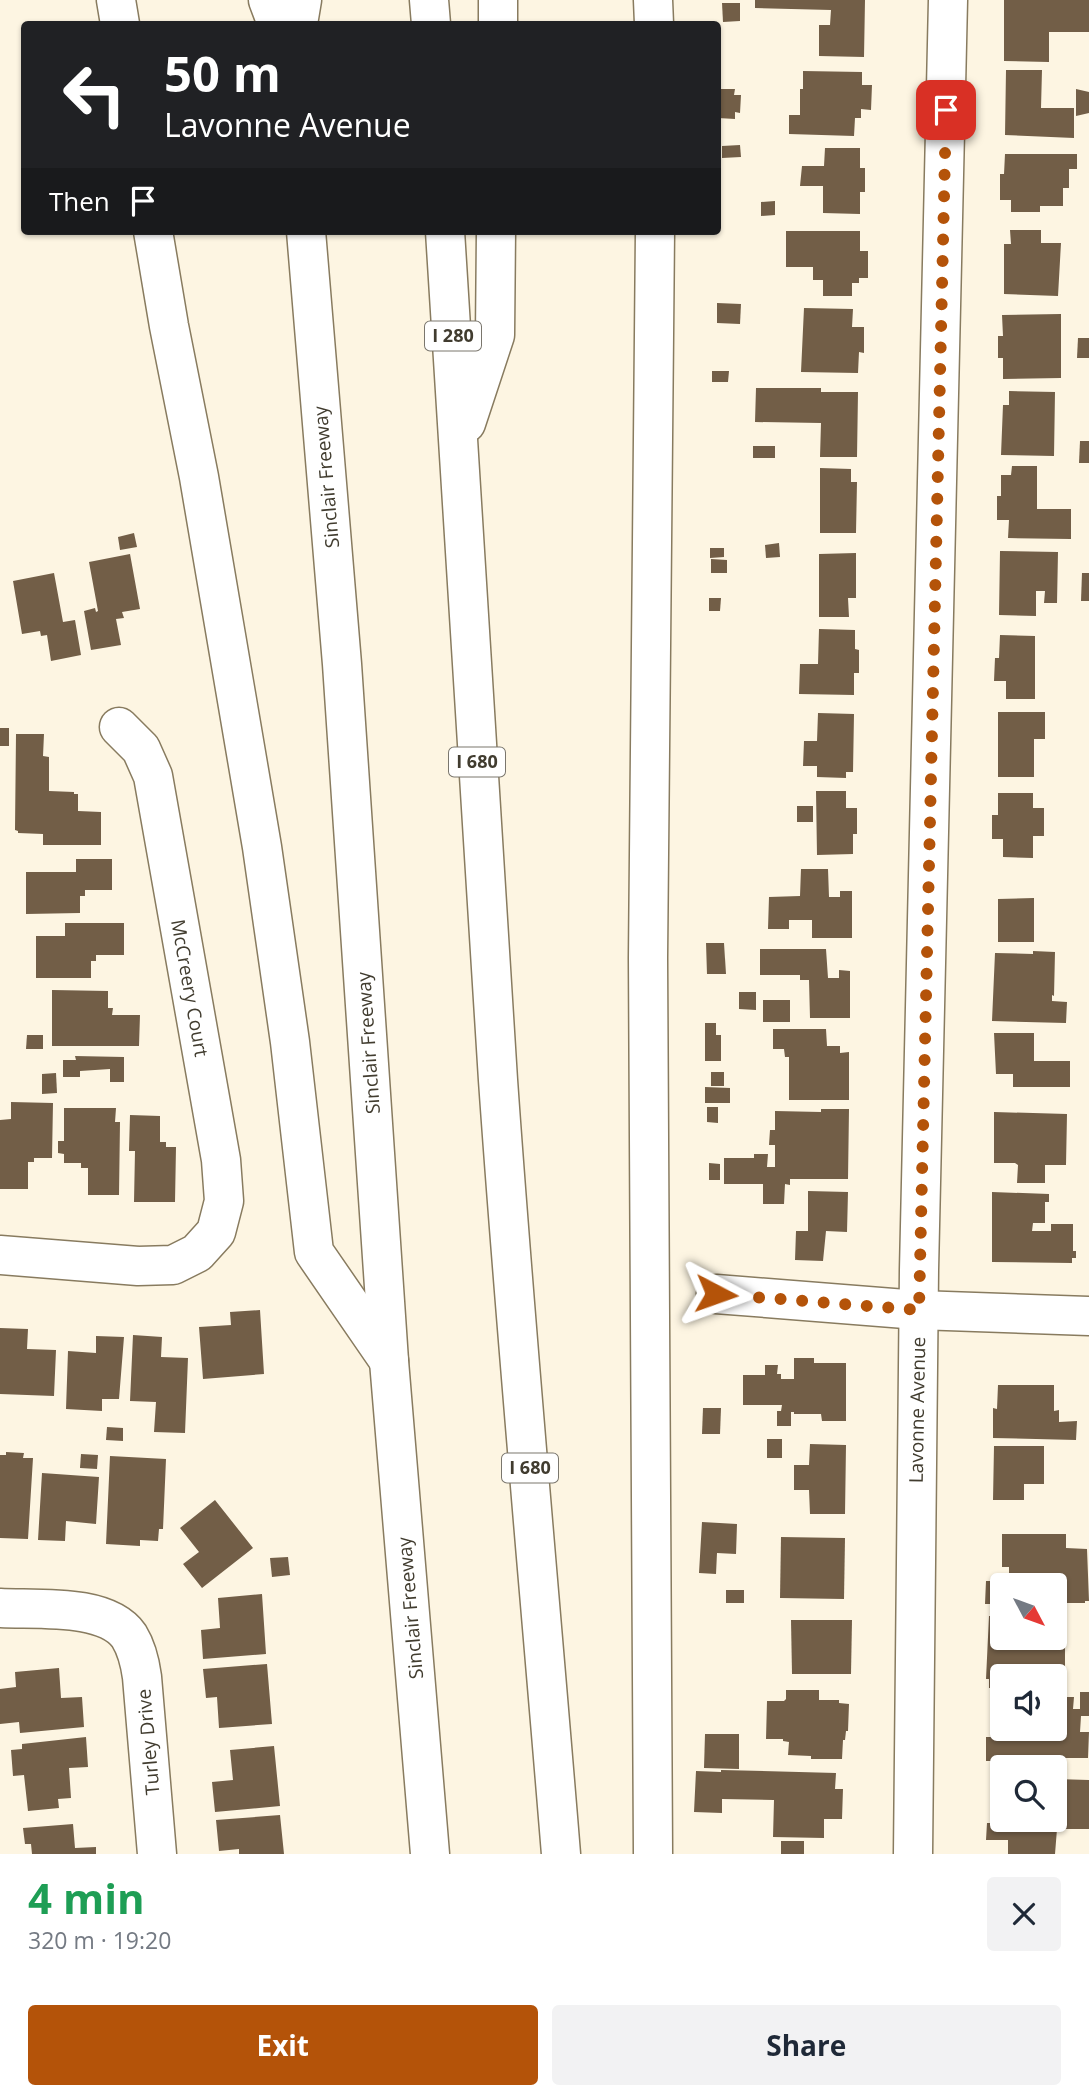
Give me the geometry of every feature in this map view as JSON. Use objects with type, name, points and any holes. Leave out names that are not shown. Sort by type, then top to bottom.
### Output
[{"type":"main road","points":[[116,0],[120,21]]},
{"type":"main road","points":[[268,0],[276,21]]},
{"type":"main road","points":[[298,21],[302,0]]},
{"type":"main road","points":[[429,0],[430,21]]},
{"type":"main road","points":[[498,0],[498,21]]},
{"type":"main road","points":[[653,0],[654,21]]},
{"type":"main road","name":"Lavonne Avenue","points":[[913,1854],[919,1310],[948,0]]},
{"type":"main road","points":[[154,235],[199,477],[262,847],[290,1042],[314,1252],[389,1361]]},
{"type":"main road","name":"Sinclair Freeway","points":[[306,235],[342,664],[389,1361],[430,1854]]},
{"type":"main road","name":"I 280","points":[[445,235],[460,441]]},
{"type":"main road","points":[[460,441],[495,335],[496,235]]},
{"type":"main road","points":[[653,1854],[648,958],[655,235]]},
{"type":"main road","name":"I 680","points":[[460,441],[475,732],[498,1083],[561,1854]]},
{"type":"main road","name":"McCreery Court","points":[[0,1255],[138,1266],[173,1265],[197,1253],[216,1232],[224,1201],[221,1160],[153,776],[141,749],[119,727]]},
{"type":"main road","points":[[716,1294],[919,1310],[1089,1316]]},
{"type":"main road","name":"Turley Drive","points":[[0,1608],[89,1612],[111,1621],[127,1634],[138,1655],[142,1677],[157,1854]]},
{"type":"building","points":[[755,0],[865,0],[864,57],[819,56],[819,25],[830,25],[831,10],[755,8]]},
{"type":"building","points":[[1004,0],[1089,0],[1089,32],[1049,32],[1049,62],[1004,61]]},
{"type":"building","points":[[722,3],[740,3],[740,21],[723,22]]},
{"type":"building","points":[[1006,70],[1042,70],[1041,108],[1074,108],[1074,138],[1005,135]]},
{"type":"building","points":[[803,71],[862,72],[862,85],[872,85],[871,110],[861,109],[861,118],[855,118],[854,136],[789,134],[789,115],[800,115]]},
{"type":"building","points":[[721,89],[735,89],[734,95],[741,95],[740,113],[735,112],[735,119],[721,118]]},
{"type":"building","points":[[1076,89],[1089,92],[1089,113],[1076,116]]},
{"type":"building","points":[[740,145],[741,157],[722,158],[722,146]]},
{"type":"building","points":[[825,148],[860,148],[860,168],[865,168],[865,192],[860,192],[860,214],[823,213],[823,186],[800,186],[802,166],[824,166]]},
{"type":"building","points":[[1005,154],[1077,154],[1077,169],[1069,169],[1069,188],[1063,188],[1063,206],[1040,206],[1040,212],[1011,212],[1011,200],[1000,200],[1000,174],[1004,174]]},
{"type":"building","points":[[775,201],[775,215],[761,216],[761,202]]},
{"type":"building","points":[[1010,230],[1041,230],[1041,243],[1061,243],[1058,296],[1004,294],[1004,244],[1011,244]]},
{"type":"building","points":[[786,231],[860,231],[860,251],[868,251],[868,278],[859,278],[859,283],[852,283],[852,296],[823,296],[823,280],[813,280],[813,267],[786,267]]},
{"type":"building","points":[[717,303],[741,304],[740,324],[717,323]]},
{"type":"building","points":[[804,308],[853,309],[852,327],[864,327],[864,353],[859,352],[858,373],[801,372]]},
{"type":"building","points":[[1061,314],[1061,378],[1003,379],[1003,358],[998,358],[998,336],[1003,336],[1002,315]]},
{"type":"building","points":[[1078,338],[1089,338],[1089,358],[1077,358]]},
{"type":"building","points":[[712,371],[729,371],[728,382],[712,382]]},
{"type":"building","points":[[756,388],[821,388],[821,392],[858,392],[857,457],[820,457],[821,423],[755,422]]},
{"type":"building","points":[[1009,391],[1055,392],[1054,456],[1001,455],[1003,405],[1009,405]]},
{"type":"building","points":[[1080,441],[1089,441],[1089,463],[1079,463]]},
{"type":"building","points":[[753,446],[775,446],[775,458],[753,458]]},
{"type":"building","points":[[1012,466],[1037,466],[1037,509],[1071,509],[1071,539],[1008,538],[1009,520],[997,520],[997,496],[1001,496],[1001,475],[1011,475]]},
{"type":"building","points":[[820,468],[851,469],[851,482],[857,482],[856,533],[820,533]]},
{"type":"building","points":[[134,533],[137,547],[120,550],[118,537]]},
{"type":"building","points":[[779,543],[780,557],[766,558],[765,545]]},
{"type":"building","points":[[710,548],[724,548],[724,557],[710,558]]},
{"type":"building","points":[[1000,551],[1058,552],[1057,603],[1044,603],[1045,591],[1036,591],[1036,616],[999,615]]},
{"type":"building","points":[[856,553],[856,598],[848,598],[849,617],[819,617],[819,554]]},
{"type":"building","points":[[130,554],[140,609],[122,612],[124,618],[116,619],[121,645],[91,650],[84,611],[95,608],[96,612],[98,611],[89,562]]},
{"type":"building","points":[[711,559],[727,560],[727,573],[711,573]]},
{"type":"building","points":[[54,573],[63,622],[75,620],[81,655],[51,661],[47,635],[41,636],[40,631],[22,634],[13,581]]},
{"type":"building","points":[[1082,573],[1089,573],[1089,601],[1081,601]]},
{"type":"building","points":[[709,598],[721,598],[720,611],[709,611]]},
{"type":"building","points":[[819,629],[855,630],[855,649],[859,650],[859,673],[854,673],[854,695],[799,694],[800,664],[818,664]]},
{"type":"building","points":[[1000,635],[1035,636],[1035,699],[1006,699],[1006,681],[994,681]]},
{"type":"building","points":[[998,712],[1045,712],[1045,739],[1034,739],[1034,777],[998,777]]},
{"type":"building","points":[[818,713],[854,714],[853,772],[846,772],[846,778],[817,777],[817,766],[803,766],[804,741],[817,741]]},
{"type":"building","points":[[0,728],[9,728],[9,746],[0,746]]},
{"type":"building","points":[[16,734],[44,734],[43,756],[49,757],[49,791],[74,792],[78,794],[78,811],[101,812],[101,845],[43,845],[43,834],[18,833],[15,830]]},
{"type":"building","points":[[816,791],[846,791],[846,808],[857,808],[857,834],[853,834],[853,854],[817,855]]},
{"type":"building","points":[[998,793],[1033,793],[1033,808],[1044,808],[1044,836],[1033,836],[1033,858],[1003,857],[1003,839],[992,839],[992,815],[998,815]]},
{"type":"building","points":[[797,806],[813,806],[813,822],[797,822]]},
{"type":"building","points":[[76,859],[112,859],[112,890],[85,890],[85,896],[80,896],[80,913],[26,914],[26,872],[76,872]]},
{"type":"building","points":[[801,869],[828,869],[829,897],[840,897],[840,891],[852,891],[852,938],[812,938],[812,920],[789,920],[789,929],[768,929],[769,897],[800,896]]},
{"type":"building","points":[[1034,898],[1034,942],[998,942],[998,899]]},
{"type":"building","points":[[65,923],[124,923],[124,955],[96,955],[96,961],[91,961],[91,978],[36,978],[36,936],[65,936]]},
{"type":"building","points":[[706,943],[724,943],[726,974],[707,974]]},
{"type":"building","points":[[760,949],[826,949],[828,978],[839,978],[839,970],[850,971],[850,1018],[810,1018],[809,980],[800,980],[800,975],[760,975]]},
{"type":"building","points":[[1033,951],[1055,952],[1052,1001],[1067,1002],[1066,1023],[992,1021],[995,953],[1033,954]]},
{"type":"building","points":[[52,990],[108,991],[108,1008],[113,1008],[112,1015],[140,1015],[139,1046],[52,1046]]},
{"type":"building","points":[[739,992],[756,992],[756,1010],[739,1009]]},
{"type":"building","points":[[763,1000],[790,1000],[790,1022],[763,1022]]},
{"type":"building","points":[[705,1023],[716,1023],[716,1035],[721,1035],[721,1061],[705,1061]]},
{"type":"building","points":[[773,1029],[826,1029],[827,1046],[840,1046],[840,1053],[849,1052],[849,1100],[789,1100],[789,1057],[785,1057],[784,1049],[773,1049]]},
{"type":"building","points":[[994,1033],[1034,1033],[1034,1061],[1070,1061],[1070,1087],[1013,1087],[1013,1074],[996,1074]]},
{"type":"building","points":[[27,1035],[43,1035],[43,1049],[26,1049]]},
{"type":"building","points":[[75,1056],[124,1057],[124,1082],[110,1082],[110,1069],[80,1071],[80,1077],[63,1077],[63,1060],[76,1060]]},
{"type":"building","points":[[711,1072],[724,1072],[724,1086],[711,1086]]},
{"type":"building","points":[[56,1073],[57,1093],[42,1094],[42,1074]]},
{"type":"building","points":[[705,1087],[730,1088],[730,1103],[705,1103]]},
{"type":"building","points":[[11,1102],[53,1103],[52,1158],[34,1158],[34,1162],[28,1162],[28,1189],[0,1189],[0,1120],[11,1119]]},
{"type":"building","points":[[707,1107],[718,1107],[718,1123],[707,1122]]},
{"type":"building","points":[[64,1108],[116,1108],[115,1122],[120,1122],[119,1195],[88,1195],[88,1168],[81,1168],[81,1163],[64,1163],[64,1154],[58,1153],[58,1141],[64,1141]]},
{"type":"building","points":[[821,1109],[849,1109],[848,1179],[790,1179],[790,1185],[785,1184],[784,1204],[763,1204],[763,1184],[724,1184],[724,1158],[754,1158],[754,1154],[768,1154],[767,1167],[775,1167],[775,1145],[769,1145],[770,1130],[775,1130],[775,1111],[821,1112]]},
{"type":"building","points":[[994,1112],[1067,1114],[1066,1165],[1045,1165],[1045,1183],[1017,1183],[1018,1165],[994,1163]]},
{"type":"building","points":[[130,1115],[160,1116],[160,1142],[166,1142],[166,1147],[176,1147],[175,1202],[134,1202],[135,1151],[129,1151]]},
{"type":"building","points":[[709,1163],[720,1164],[720,1180],[709,1180]]},
{"type":"building","points":[[808,1191],[848,1192],[847,1232],[826,1231],[823,1261],[795,1260],[796,1231],[808,1231]]},
{"type":"building","points":[[992,1192],[1049,1194],[1049,1202],[1045,1202],[1045,1223],[1033,1223],[1032,1231],[1051,1231],[1051,1224],[1073,1224],[1073,1251],[1076,1251],[1076,1258],[1072,1258],[1072,1263],[992,1262]]},
{"type":"building","points":[[260,1310],[264,1374],[203,1379],[199,1327],[231,1325],[230,1312]]},
{"type":"building","points":[[0,1328],[28,1329],[27,1349],[56,1350],[54,1396],[0,1394]]},
{"type":"building","points":[[133,1335],[162,1337],[161,1357],[188,1358],[185,1433],[154,1432],[156,1402],[130,1401]]},
{"type":"building","points":[[96,1336],[124,1337],[119,1399],[102,1399],[102,1411],[66,1409],[68,1351],[96,1353]]},
{"type":"building","points":[[794,1358],[814,1358],[814,1363],[846,1363],[846,1421],[822,1421],[821,1414],[791,1412],[791,1426],[777,1426],[777,1411],[781,1411],[782,1405],[743,1405],[743,1375],[765,1375],[765,1365],[778,1365],[777,1374],[781,1374],[781,1379],[794,1379]]},
{"type":"building","points":[[998,1385],[1054,1385],[1054,1411],[1059,1410],[1059,1422],[1077,1421],[1076,1440],[993,1438],[993,1408],[997,1409]]},
{"type":"building","points":[[703,1408],[721,1408],[720,1434],[702,1434]]},
{"type":"building","points":[[107,1427],[123,1428],[123,1441],[106,1440]]},
{"type":"building","points":[[767,1439],[782,1439],[782,1458],[767,1458]]},
{"type":"building","points":[[810,1444],[846,1445],[845,1514],[810,1514],[809,1490],[794,1490],[794,1465],[809,1465]]},
{"type":"building","points":[[994,1446],[1044,1446],[1044,1484],[1024,1484],[1024,1500],[993,1500]]},
{"type":"building","points":[[6,1452],[24,1453],[23,1458],[33,1458],[28,1539],[0,1538],[0,1455],[6,1455]]},
{"type":"building","points":[[81,1454],[98,1455],[97,1469],[80,1468]]},
{"type":"building","points":[[110,1456],[166,1459],[163,1529],[159,1529],[158,1541],[140,1540],[140,1546],[106,1544]]},
{"type":"building","points":[[42,1473],[99,1477],[96,1524],[66,1521],[65,1541],[38,1540]]},
{"type":"building","points":[[215,1500],[253,1548],[202,1588],[183,1564],[199,1552],[180,1528]]},
{"type":"building","points":[[702,1522],[737,1524],[736,1554],[717,1553],[716,1574],[699,1573]]},
{"type":"building","points":[[1002,1534],[1066,1534],[1066,1548],[1087,1549],[1089,1601],[1068,1603],[1068,1573],[1009,1573],[1009,1567],[1002,1567]]},
{"type":"building","points":[[781,1537],[845,1538],[844,1599],[780,1598]]},
{"type":"building","points":[[288,1557],[290,1575],[272,1577],[270,1558]]},
{"type":"building","points":[[986,1581],[990,1581],[990,1604],[985,1604]]},
{"type":"building","points":[[726,1590],[744,1590],[744,1603],[726,1603]]},
{"type":"building","points":[[262,1594],[266,1654],[203,1659],[201,1630],[220,1628],[218,1598]]},
{"type":"building","points":[[989,1616],[990,1650],[1065,1650],[1065,1664],[990,1664],[990,1688],[989,1679],[986,1679]]},
{"type":"building","points":[[791,1620],[852,1620],[851,1674],[792,1674]]},
{"type":"building","points":[[267,1664],[272,1724],[219,1728],[217,1697],[206,1698],[203,1669]]},
{"type":"building","points":[[59,1668],[61,1698],[82,1697],[84,1727],[20,1733],[19,1722],[0,1724],[0,1689],[16,1687],[15,1672]]},
{"type":"building","points":[[786,1690],[819,1690],[819,1700],[839,1700],[839,1703],[849,1704],[848,1731],[843,1740],[842,1759],[811,1759],[811,1756],[788,1755],[789,1742],[783,1739],[766,1739],[767,1701],[784,1701]]},
{"type":"building","points":[[1080,1692],[1089,1692],[1089,1716],[1081,1716],[1080,1732],[1089,1732],[1088,1758],[1067,1758],[1067,1755],[990,1755],[990,1761],[986,1761],[986,1737],[990,1737],[990,1741],[1067,1741],[1067,1697],[1074,1697],[1073,1709],[1080,1709]]},
{"type":"building","points":[[705,1734],[739,1734],[739,1769],[704,1768]]},
{"type":"building","points":[[86,1737],[88,1767],[69,1768],[71,1798],[58,1799],[59,1808],[28,1811],[24,1775],[13,1776],[11,1750],[22,1749],[22,1744]]},
{"type":"building","points":[[274,1746],[280,1806],[215,1812],[212,1782],[233,1780],[230,1750]]},
{"type":"building","points":[[696,1771],[836,1773],[835,1789],[843,1789],[842,1819],[824,1819],[824,1838],[773,1837],[774,1800],[722,1799],[722,1813],[694,1812]]},
{"type":"building","points":[[1067,1779],[1089,1780],[1089,1829],[1067,1829]]},
{"type":"building","points":[[280,1815],[284,1854],[239,1854],[239,1849],[219,1851],[216,1820]]},
{"type":"building","points":[[987,1823],[990,1823],[990,1832],[1057,1832],[1055,1854],[1008,1854],[1008,1840],[986,1840]]},
{"type":"building","points":[[73,1824],[75,1848],[96,1847],[96,1854],[32,1854],[31,1844],[25,1844],[23,1828]]},
{"type":"building","points":[[781,1841],[804,1841],[804,1854],[781,1854]]},
{"type":"route","points":[[716,1294],[919,1310],[946,110]]}]
